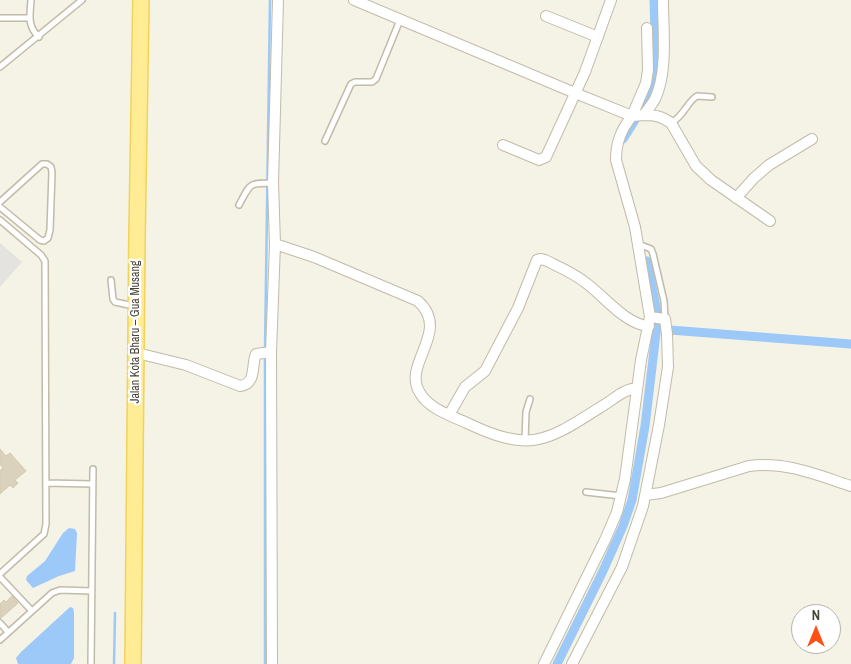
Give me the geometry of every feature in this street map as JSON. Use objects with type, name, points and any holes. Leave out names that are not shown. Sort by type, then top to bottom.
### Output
[{"type":"main road","name":"Jalan Kota Bharu – Gua Musang","points":[[133,664],[141,0]]},
{"type":"street","points":[[272,664],[266,352],[275,244],[269,183],[278,0]]},
{"type":"street","points":[[354,0],[575,94],[632,116],[655,115],[666,118],[671,123],[696,166],[710,180],[770,220]]},
{"type":"street","points":[[503,145],[535,158],[543,159],[553,143],[575,94],[612,0]]},
{"type":"street","points":[[644,115],[654,99],[661,79],[663,0]]},
{"type":"street","points":[[546,16],[598,37]]},
{"type":"street","points":[[544,664],[617,512],[641,360],[650,322],[635,228],[616,160],[617,145],[621,131],[632,116],[646,83],[648,70],[647,28]]},
{"type":"street","points":[[736,198],[754,178],[812,139]]},
{"type":"street","points":[[275,244],[314,257],[418,301],[425,308],[431,325],[417,370],[417,389],[422,397],[431,405],[488,433],[508,439],[525,441],[543,439],[558,433],[625,391],[637,388]]},
{"type":"street","points":[[449,415],[460,393],[485,371],[518,308],[534,264],[540,259],[585,282],[635,322],[650,322],[665,318],[668,367],[645,496],[634,535],[622,567],[572,664]]},
{"type":"street","points":[[137,353],[186,365],[240,386],[248,384],[251,380],[256,354],[266,352]]},
{"type":"street","points":[[645,496],[661,493],[749,466],[763,464],[797,468],[851,486]]},
{"type":"lane","points":[[31,0],[30,18],[32,30],[39,37]]},
{"type":"lane","points":[[0,68],[82,0]]},
{"type":"lane","points":[[0,18],[30,18]]},
{"type":"lane","points":[[325,141],[351,84],[355,82],[372,82],[376,79],[400,19]]},
{"type":"lane","points":[[671,123],[682,115],[692,98],[696,96],[712,97]]},
{"type":"lane","points":[[0,202],[42,164],[50,166],[52,182],[48,238],[44,241],[40,240],[0,207]]},
{"type":"lane","points":[[239,205],[249,186],[254,182],[269,183]]},
{"type":"lane","points":[[0,220],[41,255],[45,261],[46,524],[44,534],[0,576],[32,611]]},
{"type":"lane","points":[[638,244],[650,249],[653,254],[664,301],[665,318]]},
{"type":"lane","points":[[111,280],[115,302],[137,306]]},
{"type":"lane","points":[[525,441],[526,412],[530,399]]},
{"type":"lane","points":[[91,664],[93,469]]},
{"type":"lane","points":[[46,483],[92,484]]},
{"type":"lane","points":[[586,492],[621,496]]},
{"type":"lane","points":[[0,640],[52,593],[56,591],[92,591]]},
{"type":"lane","points":[[0,623],[8,632]]},
{"type":"shaded area","points":[[0,243],[22,262],[0,287]]},
{"type":"water","points":[[69,528],[75,529],[77,533],[75,571],[33,588],[26,580],[27,576],[45,561],[63,533]]},
{"type":"water","points":[[70,607],[73,608],[74,612],[74,658],[71,664],[18,664],[16,658],[21,652]]},
{"type":"building","points":[[0,449],[6,456],[10,453],[26,471],[15,480],[18,483],[13,488],[10,485],[0,494],[0,471],[3,468],[0,464]]},
{"type":"building","points":[[12,596],[18,603],[0,619],[0,604],[4,600],[6,602]]},
{"type":"waterway","points":[[265,350],[270,0]]},
{"type":"waterway","points":[[641,112],[650,94],[656,67],[654,0]]},
{"type":"waterway","points":[[623,139],[635,120]]},
{"type":"waterway","points":[[647,261],[657,312]]},
{"type":"waterway","points":[[557,664],[603,571],[632,500],[645,426],[657,325]]},
{"type":"waterway","points":[[670,330],[851,344]]},
{"type":"waterway","points":[[265,356],[265,664]]},
{"type":"waterway","points":[[114,664],[115,613]]}]
